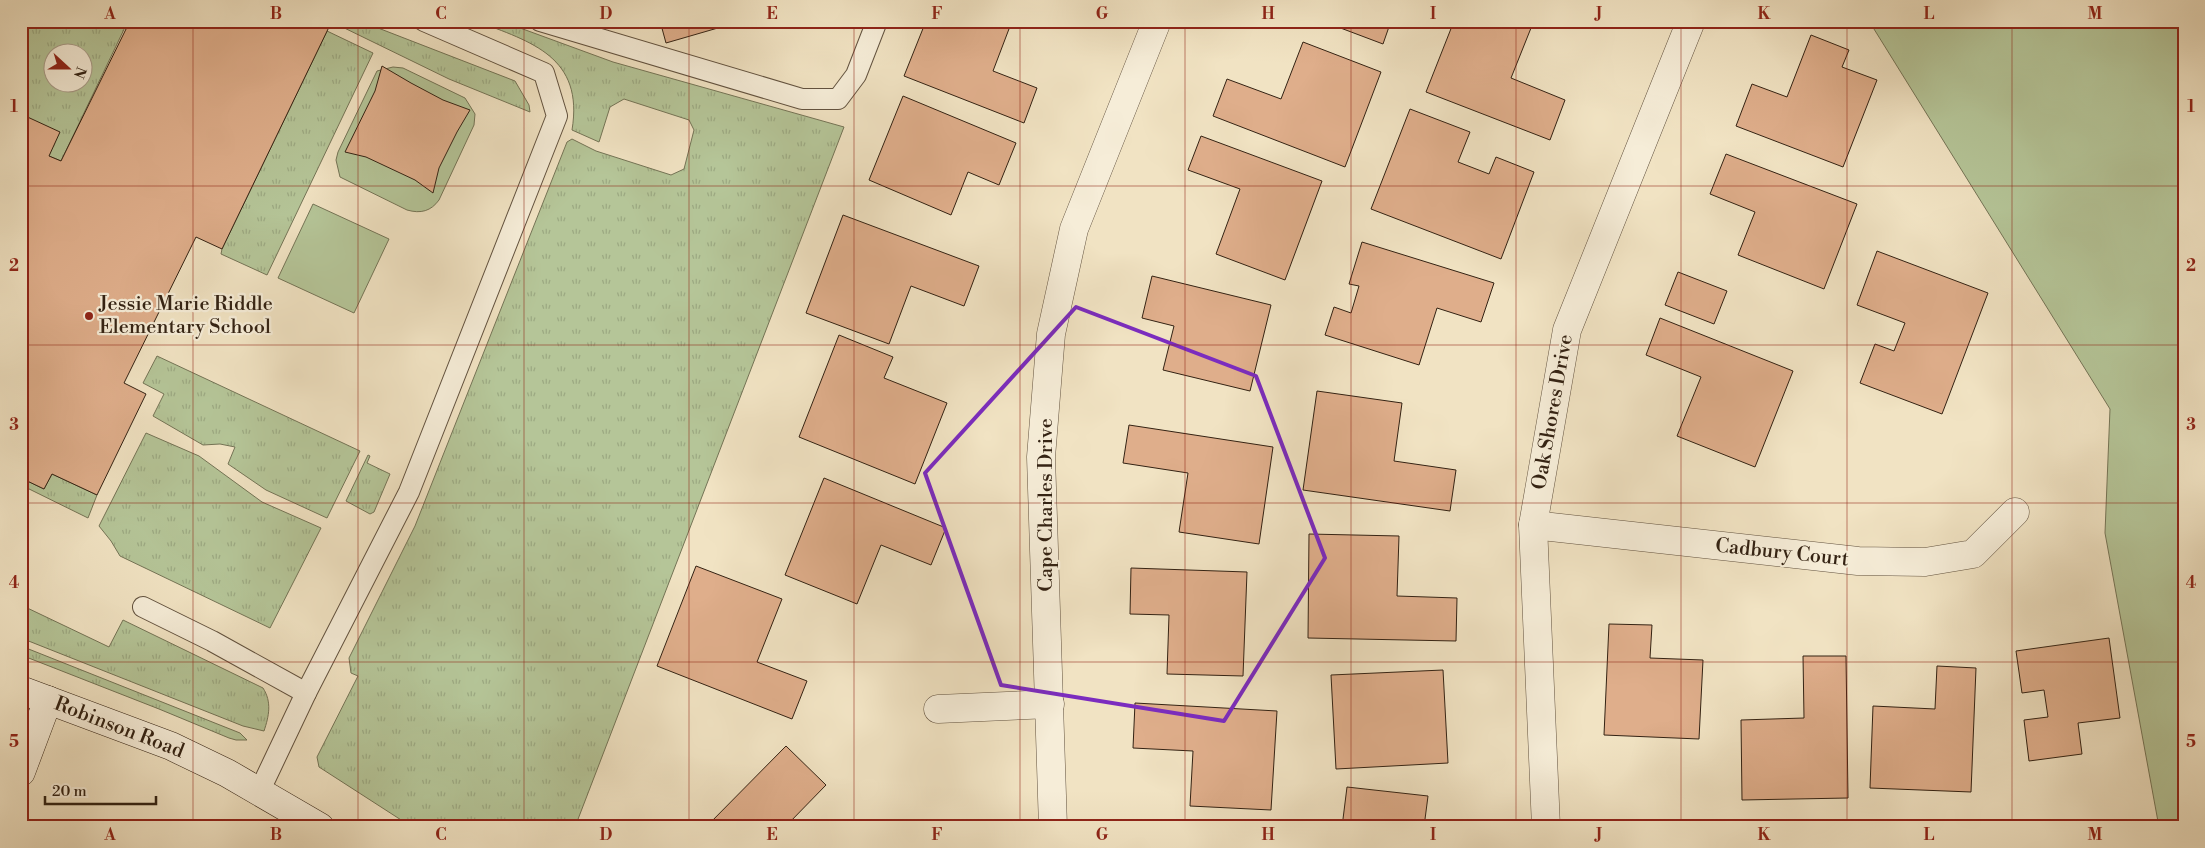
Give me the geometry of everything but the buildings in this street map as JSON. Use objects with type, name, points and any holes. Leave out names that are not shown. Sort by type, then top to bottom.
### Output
[{"type":"street","name":"Cape Charles Drive","points":[[1053,827],[1041,457],[1051,334],[1074,229],[1157,21]]},
{"type":"street","name":"Oak Shores Drive","points":[[1546,827],[1533,525],[1567,330],[1691,21]]},
{"type":"street","name":"Cadbury Court","points":[[1533,525],[1858,561],[1925,562],[1973,554],[2015,512]]},
{"type":"street","name":"Robinson Road","points":[[21,690],[171,746],[227,772],[320,827]]},
{"type":"street","points":[[21,772],[48,700]]},
{"type":"street","points":[[938,709],[1050,704]]},
{"type":"lane","points":[[260,790],[306,693],[409,492],[557,116],[544,73],[424,21]]},
{"type":"lane","points":[[540,21],[802,99],[838,98],[856,75],[878,21]]},
{"type":"lane","points":[[143,607],[212,641],[306,693]]},
{"type":"highlighted area","points":[[1076,307],[1256,376],[1325,558],[1224,721],[1001,685],[925,473]]},
{"type":"green space","points":[[28,21],[128,21],[61,161],[49,156],[21,114],[21,35]]},
{"type":"green space","points":[[330,21],[360,21],[515,81],[529,105],[530,112],[449,79]]},
{"type":"green space","points":[[476,21],[501,21],[613,62],[844,127],[575,827],[412,827],[319,767],[317,757],[358,676],[351,673],[349,658],[415,526],[567,142],[572,139],[596,151],[671,175],[684,169],[694,130],[689,120],[624,99],[610,107],[599,142],[572,130],[574,105],[570,85],[562,69],[550,56],[534,45]]},
{"type":"green space","points":[[1869,21],[2184,21],[2184,827],[2159,827],[2105,533],[2110,409]]},
{"type":"green space","points":[[327,31],[373,53],[267,275],[221,254],[222,249]]},
{"type":"green space","points":[[393,67],[403,68],[465,98],[475,114],[474,125],[439,200],[433,207],[425,211],[407,210],[340,177],[336,160],[338,152],[377,71]]},
{"type":"green space","points":[[313,204],[389,239],[354,313],[278,278]]},
{"type":"green space","points":[[157,356],[360,451],[327,518],[266,490],[228,464],[235,447],[220,444],[203,445],[153,416],[164,394],[143,383]]},
{"type":"green space","points":[[146,433],[199,456],[262,502],[321,528],[270,628],[120,556],[99,526]]},
{"type":"green space","points":[[368,455],[370,456],[367,463],[390,474],[374,512],[370,514],[346,501]]},
{"type":"green space","points":[[52,474],[97,495],[88,518],[21,485],[21,478],[44,489]]},
{"type":"green space","points":[[21,605],[109,647],[123,620],[263,688],[269,704],[264,731],[243,726],[21,638]]},
{"type":"green space","points":[[21,646],[240,733],[247,740],[229,738],[21,655]]},
{"type":"place","name":"Jessie Marie Riddle Elementary School","points":[[89,316]]}]
